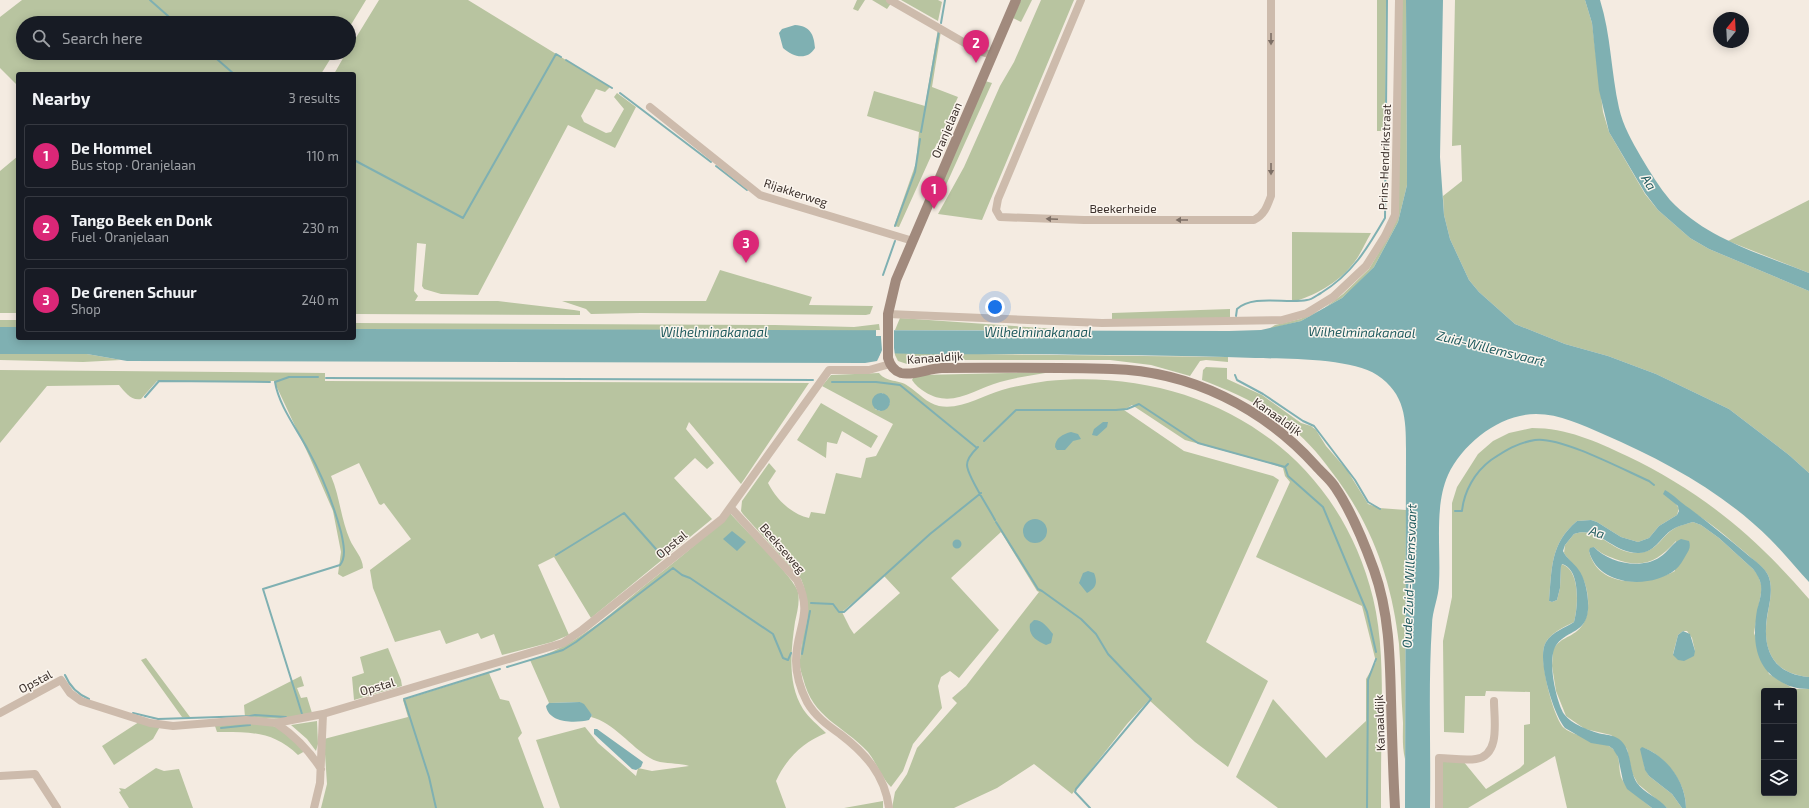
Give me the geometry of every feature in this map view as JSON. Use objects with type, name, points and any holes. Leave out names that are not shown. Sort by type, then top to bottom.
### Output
[{"type":"main road","name":"Oranjelaan","points":[[889,361],[888,314],[896,280],[1016,0]]},
{"type":"main road","name":"Kanaaldijk","points":[[889,361],[894,369],[900,372],[909,373],[938,368],[1100,368],[1153,373],[1194,384],[1225,397],[1262,417],[1298,446],[1335,487],[1358,530],[1374,571],[1380,592],[1389,638],[1395,808]]},
{"type":"street","points":[[890,0],[977,50],[992,55]]},
{"type":"street","name":"Beekerheide","points":[[1081,0],[998,199],[996,210],[1000,216],[1084,220],[1254,220],[1260,217],[1266,210],[1271,196],[1271,0]]},
{"type":"street","name":"Prins Hendrikstraat","points":[[888,314],[1102,323],[1282,320],[1307,313],[1333,297],[1366,266],[1385,236],[1395,215],[1399,0]]},
{"type":"street","name":"Rijakkerweg","points":[[650,107],[760,195],[913,241]]},
{"type":"street","points":[[731,508],[829,370],[869,370],[889,361]]},
{"type":"street","name":"Opstal","points":[[0,713],[61,680],[70,693],[81,701],[150,722],[174,726],[246,720],[276,723],[323,714],[563,643],[582,630],[722,519],[731,508]]},
{"type":"street","name":"Beekseweg","points":[[731,508],[796,580],[802,592],[805,606],[796,660],[801,686],[807,701],[813,711],[823,722],[854,745],[868,759],[879,776],[886,792],[889,808]]},
{"type":"street","points":[[1439,808],[1439,758],[1475,759],[1490,752],[1493,743],[1494,700]]},
{"type":"street","points":[[314,808],[322,768],[323,714]]},
{"type":"street","points":[[276,723],[290,733],[310,752],[322,768]]},
{"type":"street","points":[[0,776],[35,774],[57,808]]},
{"type":"green space","points":[[22,0],[366,0],[356,16],[16,16],[16,60],[330,60],[322,72],[16,72],[16,84],[0,68],[0,17]]},
{"type":"green space","points":[[379,0],[468,0],[610,87],[605,92],[596,89],[581,116],[584,122],[606,133],[611,132],[624,109],[614,97],[617,93],[636,107],[615,148],[568,125],[478,295],[441,294],[424,289],[422,286],[426,244],[417,243],[414,291],[418,296],[415,301],[498,301],[580,311],[580,315],[356,314],[356,72],[335,72],[342,60],[356,60],[356,38]]},
{"type":"green space","points":[[857,0],[865,0],[858,11],[853,9]]},
{"type":"green space","points":[[872,0],[888,0],[892,2],[887,9]]},
{"type":"green space","points":[[901,0],[938,0],[942,2],[938,21]]},
{"type":"green space","points":[[1021,0],[1032,0],[1021,22],[1013,18]]},
{"type":"green space","points":[[1041,0],[1074,0],[982,220],[938,214],[964,167],[1000,86],[1014,62]]},
{"type":"green space","points":[[1377,0],[1386,0],[1385,131],[1377,131]]},
{"type":"green space","points":[[1399,0],[1406,0],[1407,185],[1398,222],[1374,267],[1342,298],[1325,308],[1343,294],[1369,269],[1392,230]]},
{"type":"green space","points":[[1455,0],[1585,0],[1592,23],[1603,112],[1609,132],[1645,194],[1658,210],[1690,238],[1709,249],[1809,291],[1809,473],[1789,455],[1729,409],[1656,374],[1608,356],[1565,344],[1515,324],[1479,292],[1469,280],[1450,239],[1444,215],[1443,196],[1462,181],[1461,145],[1452,146]]},
{"type":"green space","points":[[938,29],[941,31],[932,87],[958,97],[940,137],[950,137],[946,147],[937,143],[899,227],[894,226],[916,163],[919,132],[867,116],[874,91],[925,106]]},
{"type":"green space","points":[[985,81],[992,83],[942,194],[939,195],[938,193]]},
{"type":"green space","points":[[16,158],[16,313],[0,313],[0,171]]},
{"type":"green space","points":[[1809,200],[1809,273],[1728,241]]},
{"type":"green space","points":[[1292,232],[1371,233],[1360,254],[1340,278],[1309,296],[1292,302]]},
{"type":"green space","points":[[720,270],[812,297],[809,305],[873,306],[870,314],[866,315],[591,314],[586,309],[562,301],[706,301]]},
{"type":"green space","points":[[1230,309],[1230,320],[1112,320],[1112,313]]},
{"type":"green space","points":[[1321,310],[1301,321],[1269,329],[1275,325],[1300,319]]},
{"type":"green space","points":[[900,318],[1071,330],[895,330]]},
{"type":"green space","points":[[0,320],[16,320],[16,327],[0,327]]},
{"type":"green space","points":[[356,323],[775,325],[854,327],[879,324],[880,331],[356,329]]},
{"type":"green space","points":[[894,353],[1228,357],[1228,362],[1206,360],[1200,361],[1190,376],[1151,365],[1110,360],[941,360],[907,364],[898,361]]},
{"type":"green space","points":[[0,354],[87,354],[121,360],[83,362],[0,360]]},
{"type":"green space","points":[[1206,367],[1227,368],[1227,379],[1262,395],[1301,423],[1311,426],[1316,430],[1326,446],[1347,470],[1368,504],[1379,508],[1406,510],[1405,759],[1403,745],[1400,654],[1396,620],[1385,575],[1368,531],[1358,511],[1345,490],[1321,458],[1304,439],[1292,428],[1266,410],[1234,393],[1202,380],[1203,370]]},
{"type":"green space","points":[[0,370],[325,373],[325,381],[809,383],[741,484],[689,422],[686,429],[714,463],[707,469],[695,458],[674,478],[712,519],[591,618],[554,557],[538,565],[569,635],[552,642],[502,655],[494,634],[481,639],[478,633],[446,644],[440,630],[395,642],[373,588],[370,570],[411,539],[384,503],[381,505],[379,504],[359,463],[331,476],[347,532],[363,564],[363,568],[343,577],[338,574],[341,552],[333,511],[274,381],[157,381],[141,399],[134,399],[119,385],[47,386],[0,443]]},
{"type":"green space","points":[[1051,372],[1006,380],[963,396],[944,399],[935,397],[921,390],[912,380],[913,378],[923,375]]},
{"type":"green space","points":[[879,373],[889,380],[901,382],[934,405],[947,407],[971,402],[1008,389],[1047,381],[1103,380],[1156,387],[1207,403],[1253,427],[1293,459],[1328,498],[1355,544],[1373,598],[1380,641],[1382,670],[1381,808],[1278,808],[1236,777],[1273,699],[1326,758],[1366,721],[1366,679],[1376,662],[1362,606],[1256,557],[1290,482],[1285,476],[1283,468],[1185,440],[1132,405],[1124,410],[1184,451],[1273,476],[1279,480],[1206,642],[1268,681],[1228,767],[1195,742],[1149,700],[1127,724],[1072,794],[1034,764],[997,788],[954,808],[892,808],[895,792],[907,774],[917,748],[957,703],[952,698],[966,686],[1039,592],[1001,532],[951,578],[999,630],[959,678],[950,671],[941,677],[938,686],[942,708],[913,744],[903,771],[891,787],[868,752],[821,712],[808,692],[800,664],[806,609],[806,599],[801,579],[741,511],[742,501],[769,463],[776,471],[768,483],[775,495],[785,505],[796,513],[809,518],[811,512],[825,514],[836,473],[861,478],[866,458],[876,456],[893,424],[822,386],[831,375]],"holes":[[[882,393],[888,398],[890,403],[880,411],[875,409]],[[884,576],[900,593],[854,634],[842,612]]]},
{"type":"green space","points":[[821,403],[878,436],[871,448],[842,431],[837,444],[827,442],[826,458],[797,440]]},
{"type":"green space","points":[[1532,428],[1557,430],[1581,436],[1627,456],[1679,485],[1726,517],[1768,555],[1809,599],[1809,677],[1797,675],[1779,666],[1773,659],[1769,650],[1766,630],[1771,585],[1768,575],[1764,569],[1695,513],[1675,503],[1679,508],[1677,515],[1659,526],[1649,538],[1638,542],[1621,537],[1597,522],[1591,520],[1577,521],[1568,530],[1557,548],[1554,557],[1549,601],[1552,602],[1557,600],[1560,588],[1561,564],[1567,567],[1572,573],[1575,581],[1577,598],[1574,622],[1562,628],[1550,637],[1545,644],[1543,651],[1545,674],[1551,700],[1555,712],[1564,728],[1570,732],[1603,743],[1614,750],[1618,757],[1620,773],[1623,781],[1652,808],[1567,808],[1555,756],[1468,808],[1441,808],[1443,761],[1463,761],[1486,789],[1524,764],[1524,725],[1530,724],[1530,692],[1486,691],[1485,696],[1465,696],[1464,733],[1444,732],[1443,641],[1452,597],[1452,503],[1457,487],[1478,454],[1493,441],[1509,433]]},
{"type":"green space","points":[[730,513],[788,575],[798,592],[799,596],[792,655],[792,678],[794,689],[803,709],[826,733],[810,741],[796,752],[780,773],[776,781],[786,808],[560,808],[536,740],[585,727],[598,743],[636,776],[638,768],[652,771],[689,766],[659,762],[650,758],[607,724],[591,717],[592,715],[580,702],[549,703],[530,660],[562,647],[591,629],[688,551]]},
{"type":"green space","points":[[1693,522],[1701,525],[1719,538],[1758,575],[1762,587],[1754,633],[1769,674],[1792,688],[1761,688],[1761,796],[1797,796],[1797,689],[1809,689],[1809,808],[1686,808],[1684,793],[1674,773],[1664,761],[1648,749],[1641,748],[1645,769],[1649,776],[1672,794],[1682,808],[1667,808],[1638,784],[1632,773],[1627,749],[1611,735],[1585,729],[1566,716],[1556,691],[1552,666],[1553,650],[1561,641],[1573,634],[1582,626],[1587,614],[1588,601],[1584,581],[1564,553],[1565,545],[1574,534],[1583,532],[1598,536],[1628,552],[1644,552],[1650,550],[1670,532],[1681,525]],"holes":[[[1676,541],[1675,571],[1664,576],[1651,579],[1625,581],[1602,573],[1594,564],[1589,551],[1594,547],[1615,559],[1625,562],[1642,563],[1656,559]],[[1683,631],[1687,631],[1692,638],[1695,651],[1673,654],[1678,635]]]},
{"type":"green space","points":[[388,648],[402,686],[354,700],[352,677],[364,673],[360,657]]},
{"type":"green space","points":[[146,658],[190,717],[182,717],[141,660]]},
{"type":"green space","points":[[489,673],[500,699],[509,701],[522,733],[518,738],[544,808],[321,808],[327,784],[324,739],[408,717],[403,700]]},
{"type":"green space","points":[[301,676],[304,686],[297,688],[301,698],[307,697],[312,713],[282,719],[245,717],[244,705]]},
{"type":"green space","points":[[142,720],[162,723],[153,739],[114,765],[102,746]]},
{"type":"green space","points":[[317,721],[318,744],[316,751],[307,739],[291,725]]},
{"type":"green space","points":[[226,722],[270,725],[282,729],[305,751],[298,755],[279,741],[260,734],[217,732],[214,723]]},
{"type":"green space","points":[[156,768],[164,771],[179,769],[193,808],[129,808],[119,792],[121,791],[119,788],[125,789]]},
{"type":"green space","points":[[883,801],[883,808],[844,808]]},
{"type":"water","points":[[1406,0],[1443,0],[1440,157],[1444,215],[1450,239],[1469,280],[1479,292],[1515,324],[1565,344],[1608,356],[1656,374],[1729,409],[1789,455],[1809,473],[1809,582],[1770,539],[1733,506],[1670,466],[1625,444],[1571,421],[1545,414],[1522,415],[1509,419],[1484,432],[1463,452],[1455,463],[1448,475],[1441,500],[1439,528],[1439,588],[1432,620],[1431,648],[1430,808],[1405,808],[1405,420],[1403,410],[1394,391],[1377,375],[1366,369],[1335,362],[1300,359],[1020,354],[881,353],[877,361],[865,363],[127,361],[87,354],[0,354],[0,327],[16,327],[16,340],[356,340],[356,329],[1261,330],[1301,321],[1342,298],[1374,267],[1398,222],[1407,185]]},
{"type":"water","name":"Aa","points":[[1585,0],[1600,0],[1604,13],[1616,94],[1623,121],[1641,157],[1666,195],[1685,214],[1718,235],[1754,252],[1809,273],[1809,291],[1709,249],[1690,238],[1658,210],[1645,193],[1609,132],[1599,90],[1592,23]]},
{"type":"water","points":[[795,25],[808,29],[814,39],[815,48],[808,55],[800,56],[791,54],[783,48],[779,33],[782,29]]},
{"type":"water","points":[[881,393],[887,396],[890,402],[887,408],[881,411],[875,408],[872,402],[875,396]]},
{"type":"water","points":[[1103,422],[1108,422],[1107,427],[1097,436],[1092,435],[1094,429]]},
{"type":"water","points":[[1071,432],[1078,434],[1081,439],[1073,441],[1065,450],[1057,450],[1055,447],[1056,441],[1062,435]]},
{"type":"water","name":"Aa","points":[[1665,490],[1671,494],[1767,572],[1771,585],[1766,629],[1769,650],[1773,659],[1779,666],[1797,675],[1809,677],[1809,689],[1795,688],[1783,683],[1775,678],[1762,664],[1756,647],[1755,638],[1757,610],[1761,591],[1759,579],[1753,569],[1719,538],[1701,525],[1693,522],[1677,527],[1670,531],[1650,550],[1639,553],[1621,549],[1591,533],[1583,532],[1574,534],[1565,545],[1563,551],[1581,573],[1585,583],[1588,610],[1584,623],[1561,639],[1554,650],[1552,668],[1555,690],[1561,708],[1567,718],[1581,727],[1610,735],[1619,739],[1623,743],[1637,783],[1667,808],[1652,808],[1627,789],[1623,781],[1618,757],[1613,749],[1609,746],[1591,743],[1565,728],[1560,721],[1547,685],[1544,672],[1543,649],[1546,642],[1555,633],[1574,622],[1577,590],[1572,573],[1568,567],[1562,564],[1560,588],[1557,600],[1552,602],[1549,601],[1554,557],[1557,548],[1568,530],[1577,521],[1591,520],[1597,522],[1621,537],[1638,542],[1649,538],[1659,526],[1677,515],[1679,511],[1678,506],[1663,494]]},
{"type":"water","points":[[1035,519],[1043,523],[1047,531],[1043,539],[1035,543],[1027,539],[1023,531],[1027,523]]},
{"type":"water","points":[[732,531],[746,542],[737,551],[723,539]]},
{"type":"water","points":[[957,539],[962,544],[957,549],[952,544]]},
{"type":"water","points":[[1681,539],[1689,541],[1690,547],[1680,565],[1665,576],[1640,582],[1614,578],[1603,572],[1594,563],[1589,551],[1590,548],[1594,547],[1600,553],[1616,561],[1635,564],[1644,563],[1660,557]]},
{"type":"water","points":[[1088,571],[1094,573],[1096,582],[1094,587],[1087,593],[1079,583],[1083,573]]},
{"type":"water","points":[[1034,620],[1043,623],[1053,634],[1051,643],[1046,645],[1034,638],[1030,632],[1030,624]]},
{"type":"water","points":[[1683,631],[1690,634],[1695,651],[1694,656],[1684,661],[1678,660],[1673,655],[1678,635]]},
{"type":"water","points":[[580,702],[584,704],[592,715],[589,720],[570,722],[557,719],[548,712],[546,706],[549,703]]},
{"type":"water","points":[[594,729],[597,729],[643,762],[641,767],[636,770],[632,769],[594,734]]},
{"type":"water","points":[[1642,747],[1651,751],[1667,763],[1673,771],[1683,789],[1686,808],[1682,808],[1672,794],[1649,776],[1645,770],[1640,749]]},
{"type":"pier","points":[[894,329],[895,356],[882,355],[882,358],[879,358],[882,350],[881,336],[876,336],[876,330]]},
{"type":"waterway","points":[[150,0],[168,16]]},
{"type":"waterway","points":[[941,23],[945,0]]},
{"type":"waterway","points":[[1236,316],[1237,309],[1244,304],[1270,300],[1309,300],[1332,286],[1342,278],[1358,260],[1385,218],[1387,0]]},
{"type":"waterway","points":[[921,132],[939,31]]},
{"type":"waterway","points":[[356,161],[463,218],[556,54],[561,57]]},
{"type":"waterway","points":[[218,60],[232,72]]},
{"type":"waterway","points":[[566,60],[612,88]]},
{"type":"waterway","points":[[620,93],[711,162]]},
{"type":"waterway","points":[[895,226],[915,172],[920,139]]},
{"type":"waterway","points":[[716,166],[747,190]]},
{"type":"waterway","points":[[883,275],[895,241]]},
{"type":"waterway","points":[[1235,375],[1237,380],[1263,394],[1303,421],[1314,426],[1355,480],[1368,502],[1380,509]]},
{"type":"waterway","points":[[302,714],[263,589],[340,565],[342,562],[344,549],[343,540],[335,511],[318,470],[304,442],[284,409],[275,382],[289,377],[318,377]]},
{"type":"waterway","points":[[326,378],[813,380]]},
{"type":"waterway","points":[[145,397],[159,381],[270,382]]},
{"type":"waterway","points":[[832,382],[876,382],[900,385],[977,448]]},
{"type":"waterway","points":[[984,441],[1016,410],[1116,410],[1127,409],[1139,404],[1198,443],[1285,467]]},
{"type":"waterway","points":[[1455,511],[1462,511],[1465,496],[1471,482],[1485,465],[1496,456],[1512,447],[1535,440],[1546,440],[1575,448],[1624,469],[1654,485]]},
{"type":"waterway","points":[[978,447],[968,459],[968,470],[974,484],[995,520]]},
{"type":"waterway","points":[[1288,464],[1285,467],[1288,476],[1323,507],[1367,612],[1376,652]]},
{"type":"waterway","points":[[811,603],[833,604],[839,612],[844,612],[930,534],[981,493]]},
{"type":"waterway","points":[[556,555],[624,513],[663,557]]},
{"type":"waterway","points":[[996,522],[1038,589],[1081,619],[1096,634],[1108,654],[1151,699],[1076,789],[1075,792],[1090,808]]},
{"type":"waterway","points":[[507,667],[563,650],[576,642],[673,568],[773,634],[783,658],[788,660],[791,653]]},
{"type":"waterway","points":[[802,654],[810,611]]},
{"type":"waterway","points":[[1367,808],[1368,680],[1376,659]]},
{"type":"waterway","points":[[436,808],[429,777],[404,699],[500,669]]},
{"type":"waterway","points":[[65,675],[74,690],[89,699]]},
{"type":"waterway","points":[[133,713],[158,719],[250,716]]},
{"type":"waterway","points":[[250,719],[250,716],[255,715],[286,717]]},
{"type":"waterway","points":[[221,728],[250,725],[250,723]]},
{"type":"place","name":"Tango Beek en Donk","points":[[976,63]]},
{"type":"place","name":"De Hommel","points":[[934,209]]},
{"type":"place","name":"De Grenen Schuur","points":[[746,263]]},
{"type":"water label","name":"Wilhelminakanaal","points":[[714,332]]},
{"type":"water label","name":"Wilhelminakanaal","points":[[1038,332]]},
{"type":"water label","name":"Wilhelminakanaal","points":[[1362,332]]},
{"type":"water label","name":"Zuid-Willemsvaart","points":[[1491,348]]},
{"type":"water label","name":"Oude Zuid-Willemsvaart","points":[[1409,576]]}]
